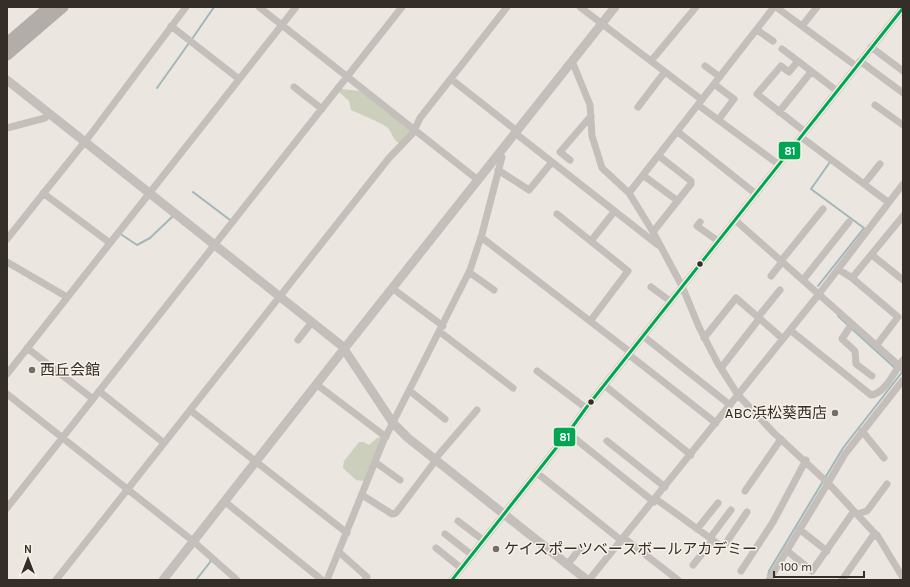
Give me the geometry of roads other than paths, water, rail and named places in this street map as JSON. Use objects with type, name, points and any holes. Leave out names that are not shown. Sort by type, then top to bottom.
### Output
[{"type":"main road","points":[[7,43],[49,7]]},
{"type":"main road","points":[[7,55],[62,7]]},
{"type":"street","points":[[7,239],[84,142],[186,7]]},
{"type":"street","points":[[260,7],[478,180]]},
{"type":"street","points":[[7,374],[296,7]]},
{"type":"street","points":[[7,508],[402,7]]},
{"type":"street","points":[[56,580],[389,158],[404,144],[415,129],[420,118],[508,7]]},
{"type":"street","points":[[580,7],[664,72],[719,119],[778,164]]},
{"type":"street","points":[[163,580],[344,348],[615,7]]},
{"type":"street","points":[[650,61],[696,7]]},
{"type":"street","points":[[629,193],[644,176],[775,7],[903,93]]},
{"type":"street","points":[[802,26],[817,7]]},
{"type":"street","points":[[452,580],[778,164],[871,47],[902,12]]},
{"type":"street","points":[[171,26],[239,79]]},
{"type":"street","points":[[757,30],[773,41]]},
{"type":"street","points":[[871,47],[903,71]]},
{"type":"street","points":[[782,49],[837,91]]},
{"type":"street","points":[[572,61],[590,105],[592,136],[602,168],[629,193],[653,232],[682,286],[704,338],[738,395],[781,439],[819,473],[876,535],[903,578]]},
{"type":"street","points":[[798,61],[790,72],[781,66],[757,94],[803,134],[888,202]]},
{"type":"street","points":[[705,66],[720,78]]},
{"type":"street","points":[[638,107],[664,72]]},
{"type":"street","points":[[779,112],[812,72]]},
{"type":"street","points":[[451,79],[614,212],[660,247]]},
{"type":"street","points":[[7,80],[344,348],[393,423],[435,459],[567,565],[588,580],[623,540],[691,455],[819,294],[903,184]]},
{"type":"street","points":[[714,84],[734,99],[719,119]]},
{"type":"street","points":[[294,88],[322,109]]},
{"type":"street","points":[[875,105],[903,125]]},
{"type":"street","points":[[7,128],[45,118],[49,114]]},
{"type":"street","points":[[570,160],[560,152],[591,116]]},
{"type":"street","points":[[678,132],[756,194]]},
{"type":"street","points":[[327,580],[386,437],[442,329],[469,272],[481,237],[502,157],[498,154]]},
{"type":"street","points":[[653,232],[691,184],[691,181],[658,156]]},
{"type":"street","points":[[498,170],[529,190],[552,162]]},
{"type":"street","points":[[864,184],[880,164]]},
{"type":"street","points":[[644,176],[678,201]]},
{"type":"street","points":[[43,193],[110,243]]},
{"type":"street","points":[[771,276],[823,209]]},
{"type":"street","points":[[591,241],[614,212]]},
{"type":"street","points":[[557,214],[628,271],[591,320]]},
{"type":"street","points":[[852,278],[903,216]]},
{"type":"street","points":[[735,220],[900,367],[878,393],[871,395],[790,330]]},
{"type":"street","points":[[700,222],[697,226],[718,241]]},
{"type":"street","points":[[803,280],[849,222]]},
{"type":"street","points":[[481,237],[591,320],[629,353],[716,423]]},
{"type":"street","points":[[872,255],[903,280]]},
{"type":"street","points":[[7,262],[67,298]]},
{"type":"street","points":[[838,268],[901,314],[876,346]]},
{"type":"street","points":[[469,272],[494,290]]},
{"type":"street","points":[[651,287],[670,301]]},
{"type":"street","points":[[392,288],[514,388]]},
{"type":"street","points":[[721,368],[780,290]]},
{"type":"street","points":[[704,338],[736,298],[783,339]]},
{"type":"street","points":[[298,340],[312,322]]},
{"type":"street","points":[[850,327],[842,339],[855,351],[856,364],[872,376]]},
{"type":"street","points":[[643,336],[730,405]]},
{"type":"street","points":[[28,348],[93,399]]},
{"type":"street","points":[[537,371],[586,408]]},
{"type":"street","points":[[769,580],[845,454],[903,380]]},
{"type":"street","points":[[316,384],[386,437]]},
{"type":"street","points":[[604,385],[691,455]]},
{"type":"street","points":[[410,390],[446,419]]},
{"type":"street","points":[[99,391],[164,443]]},
{"type":"street","points":[[7,394],[193,541],[238,580]]},
{"type":"street","points":[[190,410],[347,533]]},
{"type":"street","points":[[362,495],[392,514],[396,513],[435,459],[477,410]]},
{"type":"street","points":[[862,431],[884,458]]},
{"type":"street","points":[[568,432],[655,500],[721,546],[724,546],[747,512]]},
{"type":"street","points":[[745,491],[781,439]]},
{"type":"street","points":[[607,441],[665,487]]},
{"type":"street","points":[[741,570],[772,522],[806,460]]},
{"type":"street","points":[[375,462],[400,480]]},
{"type":"street","points":[[537,473],[623,540],[678,580]]},
{"type":"street","points":[[786,550],[812,571],[856,513],[867,511],[887,484]]},
{"type":"street","points":[[224,501],[322,580]]},
{"type":"street","points":[[697,529],[718,503]]},
{"type":"street","points":[[693,565],[731,510]]},
{"type":"street","points":[[458,521],[483,540]]},
{"type":"street","points":[[799,529],[826,551]]},
{"type":"street","points":[[445,534],[472,554]]},
{"type":"street","points":[[842,580],[872,537],[876,535]]},
{"type":"street","points":[[567,565],[582,546]]},
{"type":"street","points":[[436,548],[461,568]]},
{"type":"street","points":[[339,552],[367,577],[365,580]]},
{"type":"waterway","points":[[192,39],[214,7]]},
{"type":"waterway","points":[[157,88],[189,43]]},
{"type":"waterway","points":[[818,286],[864,228],[811,189],[830,162]]},
{"type":"waterway","points":[[193,192],[230,220]]},
{"type":"waterway","points":[[122,235],[137,245],[150,238],[173,216]]},
{"type":"waterway","points":[[838,316],[848,325]]},
{"type":"waterway","points":[[851,328],[895,368]]},
{"type":"waterway","points":[[768,577],[769,571],[843,448],[903,371]]},
{"type":"waterway","points":[[196,580],[211,561],[210,560]]},
{"type":"place","name":"西丘会館","points":[[32,370]]},
{"type":"place","name":"ABC浜松葵西店","points":[[835,413]]},
{"type":"place","name":"ケイスポーツベースボールアカデミー","points":[[496,549]]}]
